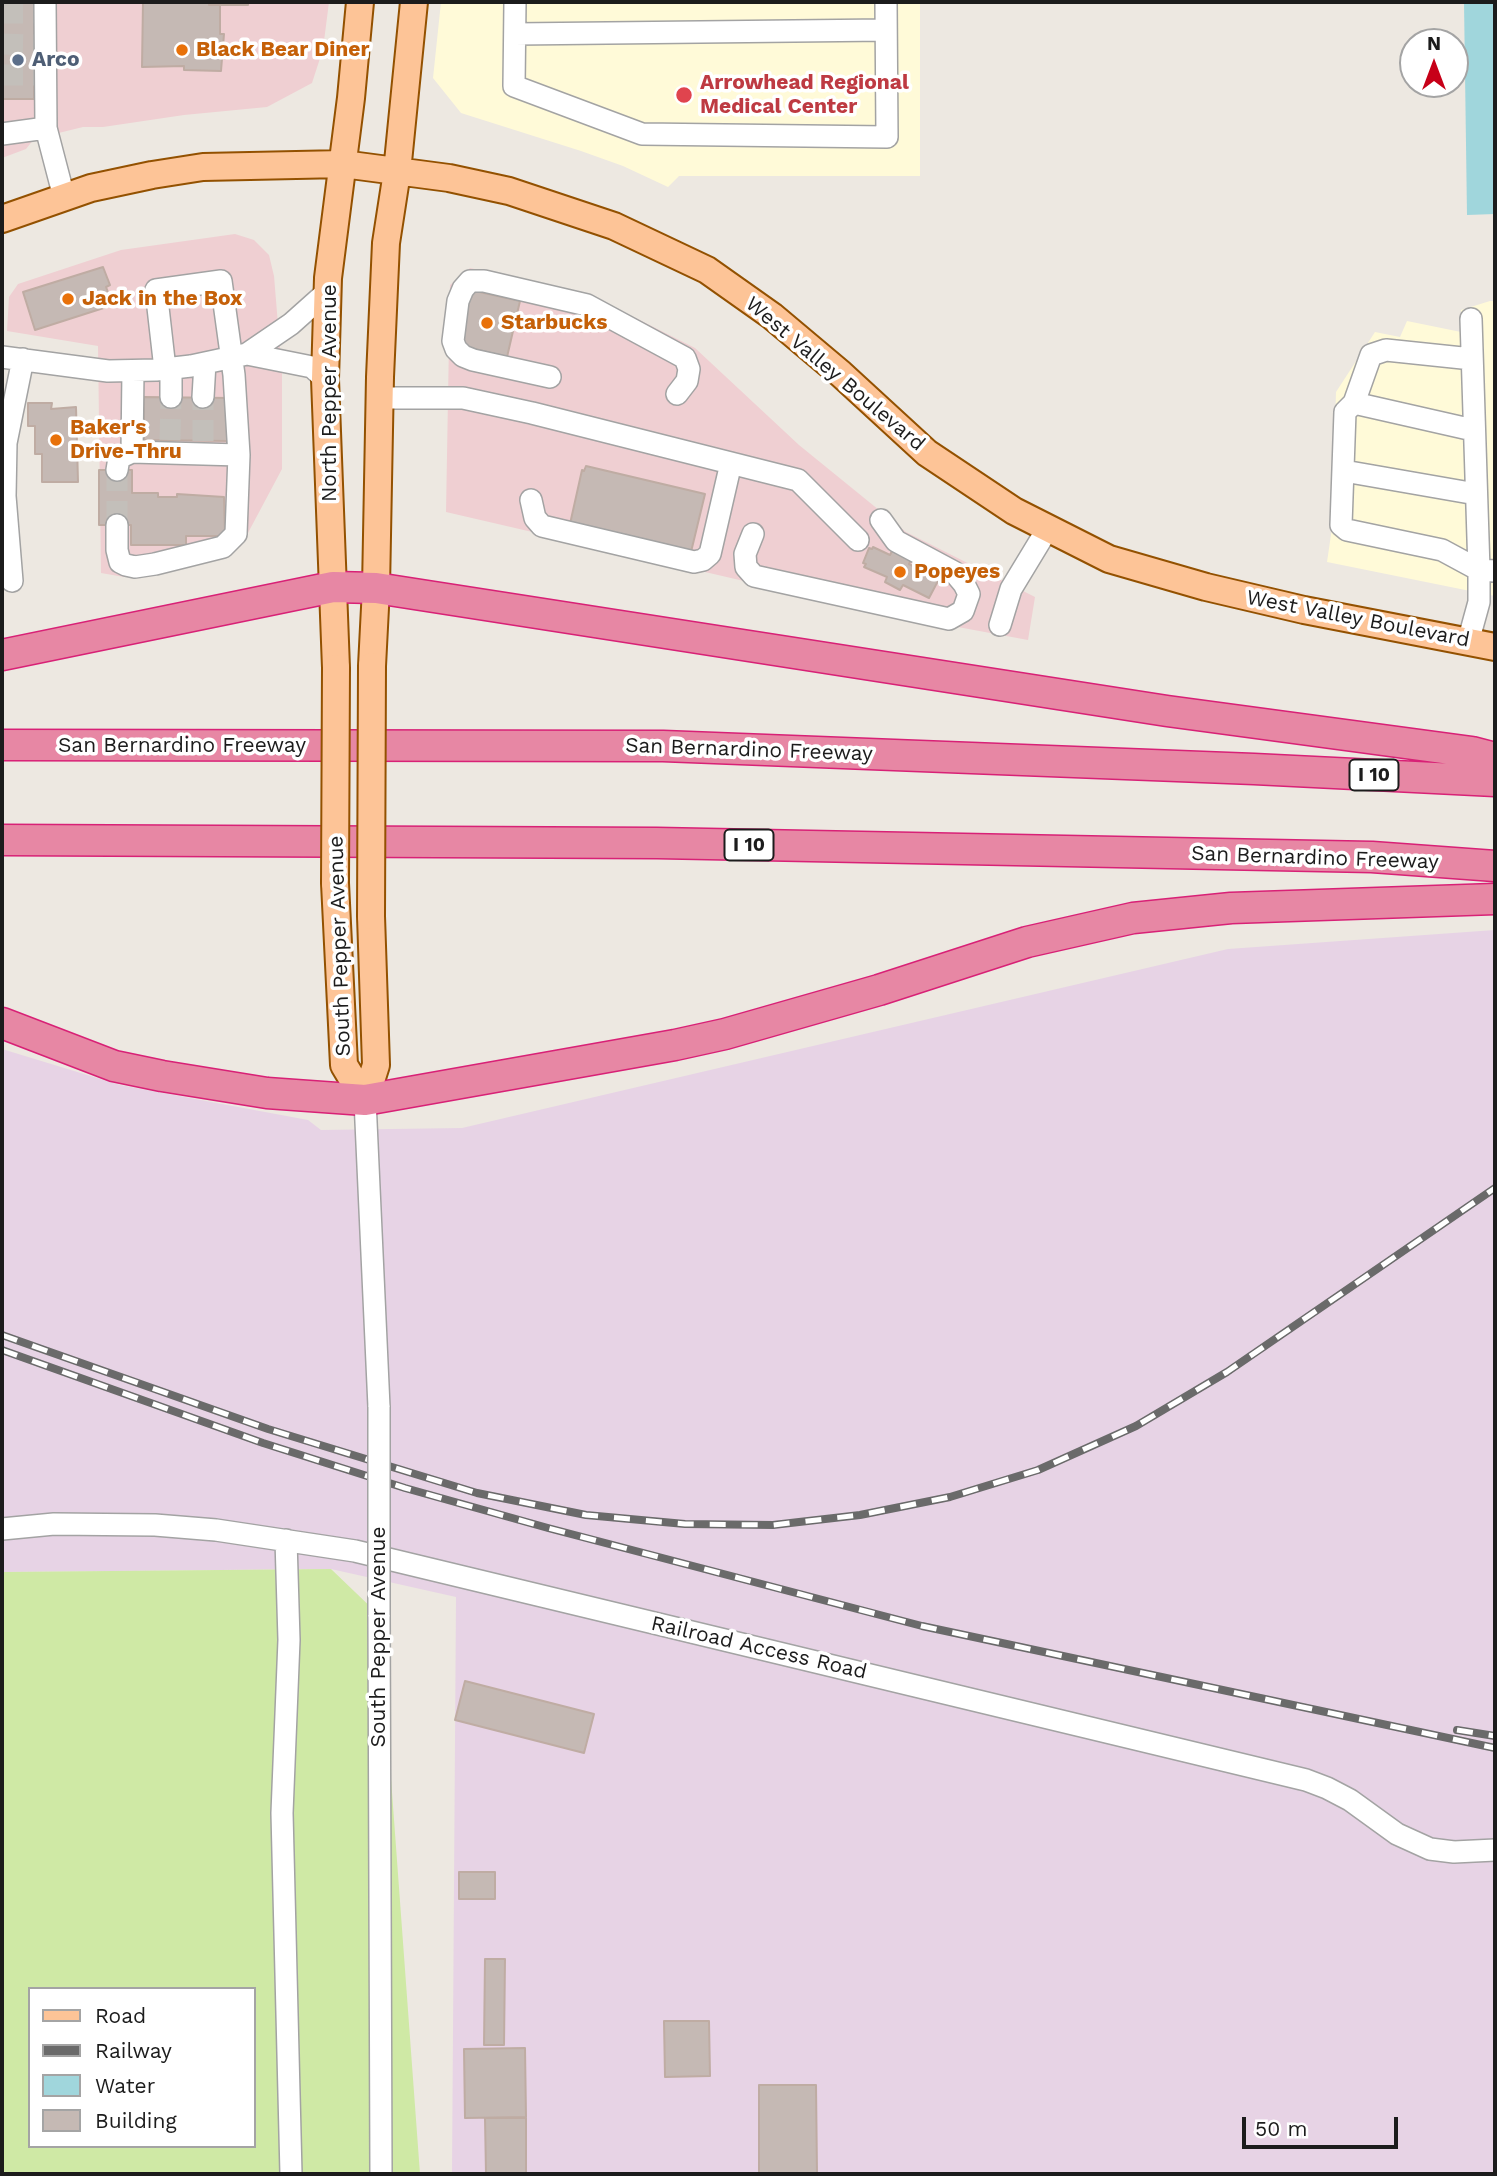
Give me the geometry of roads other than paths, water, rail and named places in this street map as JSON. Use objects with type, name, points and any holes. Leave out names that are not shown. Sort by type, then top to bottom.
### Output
[{"type":"highway","points":[[2,654],[333,587],[376,588],[1167,711],[1472,752],[1495,758]]},
{"type":"highway","name":"San Bernardino Freeway","points":[[2,745],[663,746],[1495,781]]},
{"type":"highway","name":"San Bernardino Freeway","points":[[2,840],[657,843],[1372,858],[1495,866]]},
{"type":"highway","points":[[2,1023],[114,1066],[267,1093],[365,1100],[712,1037],[879,990],[1027,942],[1133,918],[1231,908],[1495,899]]},
{"type":"main road","name":"North Pepper Avenue","points":[[335,786],[336,667],[325,380],[333,234],[360,2]]},
{"type":"main road","points":[[376,588],[379,398],[386,243],[397,172],[414,2]]},
{"type":"main road","name":"West Valley Boulevard","points":[[2,219],[91,188],[203,167],[343,164],[449,178],[509,191],[614,226],[707,270],[782,323],[927,453],[1014,511],[1109,559],[1206,587],[1304,610],[1495,647]]},
{"type":"main road","name":"South Pepper Avenue","points":[[365,1100],[376,1065],[370,786],[376,588]]},
{"type":"main road","name":"South Pepper Avenue","points":[[335,786],[336,913],[344,1065],[365,1100]]},
{"type":"street","points":[[515,2],[514,86],[642,134],[887,137],[886,2]]},
{"type":"street","points":[[41,9],[39,75],[46,128],[64,197]]},
{"type":"street","points":[[515,34],[886,30]]},
{"type":"street","points":[[2,134],[46,128]]},
{"type":"street","points":[[117,525],[120,562],[135,567],[223,547],[236,534],[239,455],[234,375],[239,355],[222,281],[156,290],[171,397]]},
{"type":"street","points":[[550,377],[473,360],[456,349],[453,341],[458,301],[470,281],[484,281],[573,300],[685,358],[689,369],[687,381],[677,394]]},
{"type":"street","points":[[12,581],[5,496],[12,358],[108,371],[205,363],[239,355],[291,324],[328,291]]},
{"type":"street","points":[[1468,642],[1487,570],[1476,494],[1471,319]]},
{"type":"street","points":[[1472,359],[1386,350],[1371,355],[1354,403],[1345,412],[1341,525],[1347,530],[1442,550],[1487,570]]},
{"type":"street","points":[[239,355],[312,367],[325,380]]},
{"type":"street","points":[[203,397],[205,363]]},
{"type":"street","points":[[132,452],[133,370]]},
{"type":"street","points":[[379,398],[463,398],[798,480],[858,540]]},
{"type":"street","points":[[1354,403],[1474,430]]},
{"type":"street","points":[[117,470],[119,458],[132,452],[170,447],[203,447],[239,455]]},
{"type":"street","points":[[531,500],[535,518],[542,526],[694,562],[703,560],[710,554],[731,463]]},
{"type":"street","points":[[1343,471],[1476,494]]},
{"type":"street","points":[[753,534],[745,554],[746,567],[754,576],[949,619],[963,611],[969,594],[954,572],[896,541],[881,520]]},
{"type":"street","points":[[1000,625],[1011,589],[1048,528]]},
{"type":"street","name":"South Pepper Avenue","points":[[365,1100],[379,1407],[381,2174]]},
{"type":"street","name":"Railroad Access Road","points":[[2,1529],[54,1524],[155,1525],[216,1530],[355,1551],[1306,1780],[1350,1800],[1411,1842],[1430,1849],[1454,1852],[1495,1850]]},
{"type":"street","points":[[286,1540],[289,1640],[282,1813],[290,2174]]},
{"type":"water","points":[[1464,2],[1495,2],[1495,214],[1467,215],[1465,98],[1469,98],[1469,28],[1464,28]]},
{"type":"tunnel","points":[[2,13],[34,13]]},
{"type":"tunnel","points":[[2,44],[34,45]]},
{"type":"tunnel","points":[[2,75],[34,75]]},
{"type":"tunnel","points":[[170,440],[171,397]]},
{"type":"tunnel","points":[[203,397],[203,441]]},
{"type":"tunnel","points":[[117,470],[117,525]]},
{"type":"railway","points":[[2,1335],[268,1429],[477,1493],[586,1515],[685,1524],[773,1525],[860,1515],[950,1497],[1038,1470],[1136,1426],[1227,1372],[1495,1188]]},
{"type":"railway","points":[[2,1350],[263,1443],[405,1488],[548,1528],[922,1626],[1495,1748]]},
{"type":"railway","points":[[1457,1730],[1495,1736]]},
{"type":"place","name":"Black Bear Diner","points":[[182,50]]},
{"type":"place","name":"Arco","points":[[18,60]]},
{"type":"place","name":"Arrowhead Regional Medical Center","points":[[684,95]]},
{"type":"place","name":"Jack in the Box","points":[[68,299]]},
{"type":"place","name":"Starbucks","points":[[487,323]]},
{"type":"place","name":"Baker's Drive-Thru","points":[[56,440]]},
{"type":"place","name":"Popeyes","points":[[900,572]]}]
